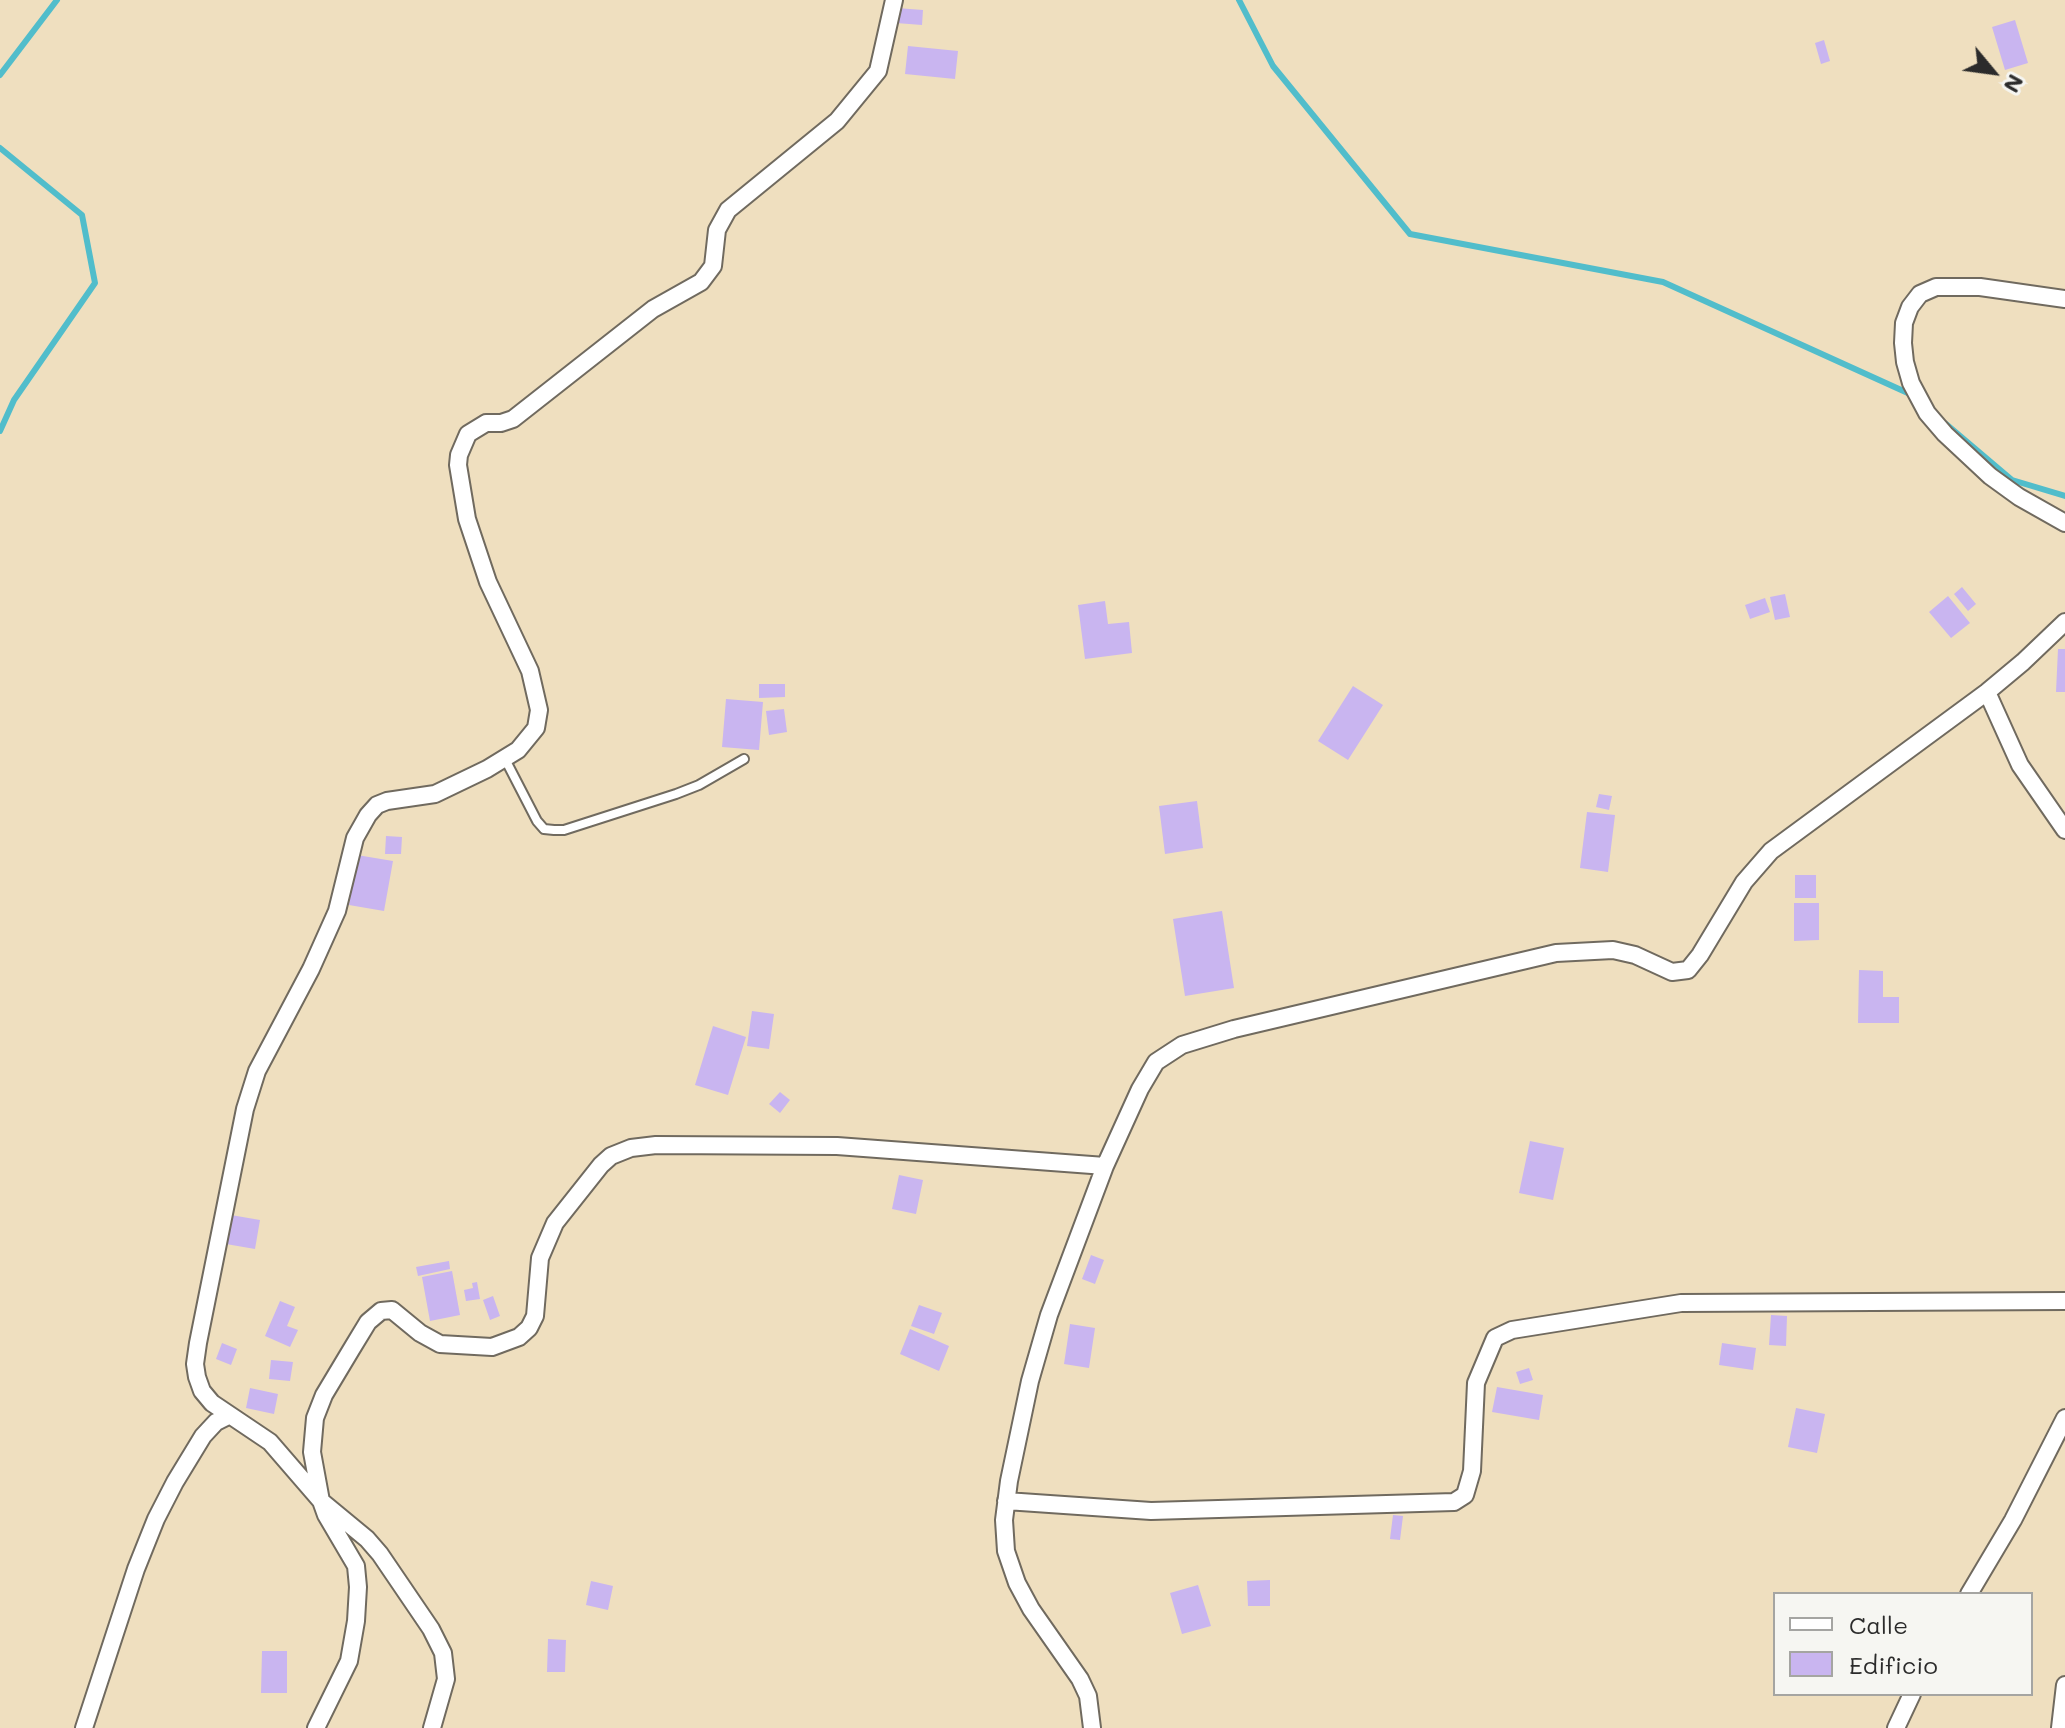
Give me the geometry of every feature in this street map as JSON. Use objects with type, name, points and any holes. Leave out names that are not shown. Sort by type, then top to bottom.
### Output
[{"type":"street","points":[[432,1728],[446,1679],[443,1653],[431,1629],[380,1554],[367,1539],[321,1501],[270,1442],[243,1422],[228,1416],[202,1391],[195,1364],[245,1109],[257,1071],[311,969],[337,911],[355,838],[368,815],[377,805],[397,798],[435,794],[505,759],[528,740],[536,728],[539,710],[524,654],[488,582],[467,519],[458,465],[468,434],[486,423],[513,419],[653,309],[701,282],[713,266],[717,230],[728,210],[837,121],[878,71],[894,0]]},
{"type":"street","points":[[2065,299],[1957,286],[1936,287],[1920,294],[1910,307],[1904,323],[1905,362],[1911,383],[1927,413],[1972,462],[2019,497],[2065,523]]},
{"type":"street","points":[[1092,1728],[1088,1696],[1080,1679],[1031,1609],[1017,1583],[1006,1551],[1006,1501],[1030,1381],[1049,1315],[1105,1166],[1156,1062],[1191,1042],[1234,1029],[1556,953],[1613,950],[1635,955],[1672,972],[1688,970],[1744,882],[1771,851],[1987,692],[2065,622]]},
{"type":"street","points":[[1987,692],[2020,765],[2065,830]]},
{"type":"street","points":[[316,1728],[349,1661],[358,1587],[356,1566],[321,1501],[312,1452],[315,1418],[324,1395],[368,1322],[381,1311],[392,1310],[430,1339],[453,1346],[492,1347],[519,1337],[529,1328],[535,1316],[540,1258],[555,1223],[601,1165],[620,1152],[641,1146],[837,1146],[1105,1166]]},
{"type":"street","points":[[1006,1501],[1151,1511],[1454,1502],[1465,1495],[1472,1471],[1476,1383],[1495,1338],[1512,1330],[1681,1303],[2065,1301]]},
{"type":"street","points":[[84,1728],[136,1569],[156,1519],[198,1443],[216,1422],[228,1416]]},
{"type":"street","points":[[1970,1592],[2013,1520],[2065,1418]]},
{"type":"street","points":[[2060,1728],[2065,1685]]},
{"type":"street","points":[[1896,1728],[1911,1696]]},
{"type":"lane","points":[[505,759],[537,821],[544,829],[554,830],[564,830],[676,794],[699,785],[744,759]]},
{"type":"building","points":[[897,8],[923,10],[922,25],[896,23]]},
{"type":"building","points":[[2015,20],[2028,63],[2005,70],[1992,27]]},
{"type":"building","points":[[1824,40],[1830,61],[1821,64],[1815,43]]},
{"type":"building","points":[[908,46],[958,51],[955,79],[905,74]]},
{"type":"building","points":[[1962,587],[1976,604],[1968,611],[1954,594]]},
{"type":"building","points":[[1785,594],[1790,617],[1775,620],[1770,597]]},
{"type":"building","points":[[1948,596],[1970,623],[1951,638],[1929,612]]},
{"type":"building","points":[[1765,598],[1770,612],[1750,619],[1745,605]]},
{"type":"building","points":[[1105,601],[1108,624],[1129,622],[1132,653],[1085,659],[1078,605]]},
{"type":"building","points":[[2058,649],[2065,649],[2065,692],[2056,692]]},
{"type":"building","points":[[759,684],[785,684],[785,697],[759,698]]},
{"type":"building","points":[[1353,686],[1383,705],[1348,760],[1318,741]]},
{"type":"building","points":[[726,699],[763,702],[759,750],[722,747]]},
{"type":"building","points":[[784,709],[787,732],[769,735],[766,711]]},
{"type":"building","points":[[1599,794],[1612,796],[1609,810],[1596,807]]},
{"type":"building","points":[[1197,801],[1203,848],[1165,854],[1159,806]]},
{"type":"building","points":[[1587,812],[1615,815],[1608,872],[1580,868]]},
{"type":"building","points":[[386,836],[402,837],[401,854],[385,854]]},
{"type":"building","points":[[357,855],[393,861],[384,911],[349,905]]},
{"type":"building","points":[[1795,875],[1816,875],[1816,898],[1795,898]]},
{"type":"building","points":[[1794,903],[1819,903],[1819,940],[1794,941]]},
{"type":"building","points":[[1222,911],[1234,988],[1185,996],[1173,919]]},
{"type":"building","points":[[1859,970],[1883,971],[1883,997],[1899,997],[1899,1023],[1858,1023]]},
{"type":"building","points":[[752,1011],[774,1014],[769,1049],[747,1046]]},
{"type":"building","points":[[713,1026],[746,1037],[728,1095],[695,1085]]},
{"type":"building","points":[[780,1092],[790,1100],[780,1113],[769,1104]]},
{"type":"building","points":[[1530,1141],[1564,1148],[1553,1200],[1519,1193]]},
{"type":"building","points":[[899,1175],[923,1180],[916,1214],[892,1209]]},
{"type":"building","points":[[231,1215],[260,1220],[255,1249],[226,1244]]},
{"type":"building","points":[[1091,1255],[1104,1260],[1095,1284],[1082,1279]]},
{"type":"building","points":[[449,1261],[450,1269],[418,1276],[416,1267]]},
{"type":"building","points":[[452,1271],[460,1315],[430,1321],[422,1277]]},
{"type":"building","points":[[477,1282],[480,1299],[466,1301],[464,1290],[473,1288],[472,1283]]},
{"type":"building","points":[[493,1296],[500,1316],[490,1320],[483,1300]]},
{"type":"building","points":[[280,1301],[295,1307],[287,1326],[298,1330],[290,1347],[265,1336]]},
{"type":"building","points":[[919,1305],[942,1313],[934,1334],[911,1326]]},
{"type":"building","points":[[1771,1315],[1787,1316],[1786,1346],[1769,1345]]},
{"type":"building","points":[[1070,1324],[1095,1328],[1089,1368],[1064,1364]]},
{"type":"building","points":[[910,1329],[949,1346],[939,1371],[900,1354]]},
{"type":"building","points":[[222,1343],[237,1349],[231,1365],[216,1359]]},
{"type":"building","points":[[1722,1343],[1756,1348],[1753,1370],[1719,1365]]},
{"type":"building","points":[[271,1360],[293,1362],[290,1381],[269,1379]]},
{"type":"building","points":[[1529,1368],[1533,1380],[1520,1384],[1516,1372]]},
{"type":"building","points":[[1497,1387],[1543,1395],[1539,1420],[1492,1412]]},
{"type":"building","points":[[250,1388],[278,1394],[274,1414],[246,1408]]},
{"type":"building","points":[[1796,1408],[1825,1414],[1817,1453],[1788,1447]]},
{"type":"building","points":[[1393,1515],[1403,1516],[1400,1540],[1390,1539]]},
{"type":"building","points":[[1270,1580],[1270,1606],[1248,1606],[1247,1581]]},
{"type":"building","points":[[591,1581],[613,1586],[608,1610],[586,1605]]},
{"type":"building","points":[[1198,1585],[1211,1626],[1182,1634],[1170,1593]]},
{"type":"building","points":[[548,1639],[566,1640],[565,1672],[547,1672]]},
{"type":"building","points":[[262,1651],[287,1651],[287,1693],[261,1693]]},
{"type":"waterway","points":[[0,75],[57,0]]},
{"type":"waterway","points":[[1239,0],[1273,66],[1410,234],[1663,282],[1910,394]]},
{"type":"waterway","points":[[0,148],[82,215],[95,283],[14,400],[0,431]]},
{"type":"waterway","points":[[1946,424],[2012,480],[2065,496]]}]
